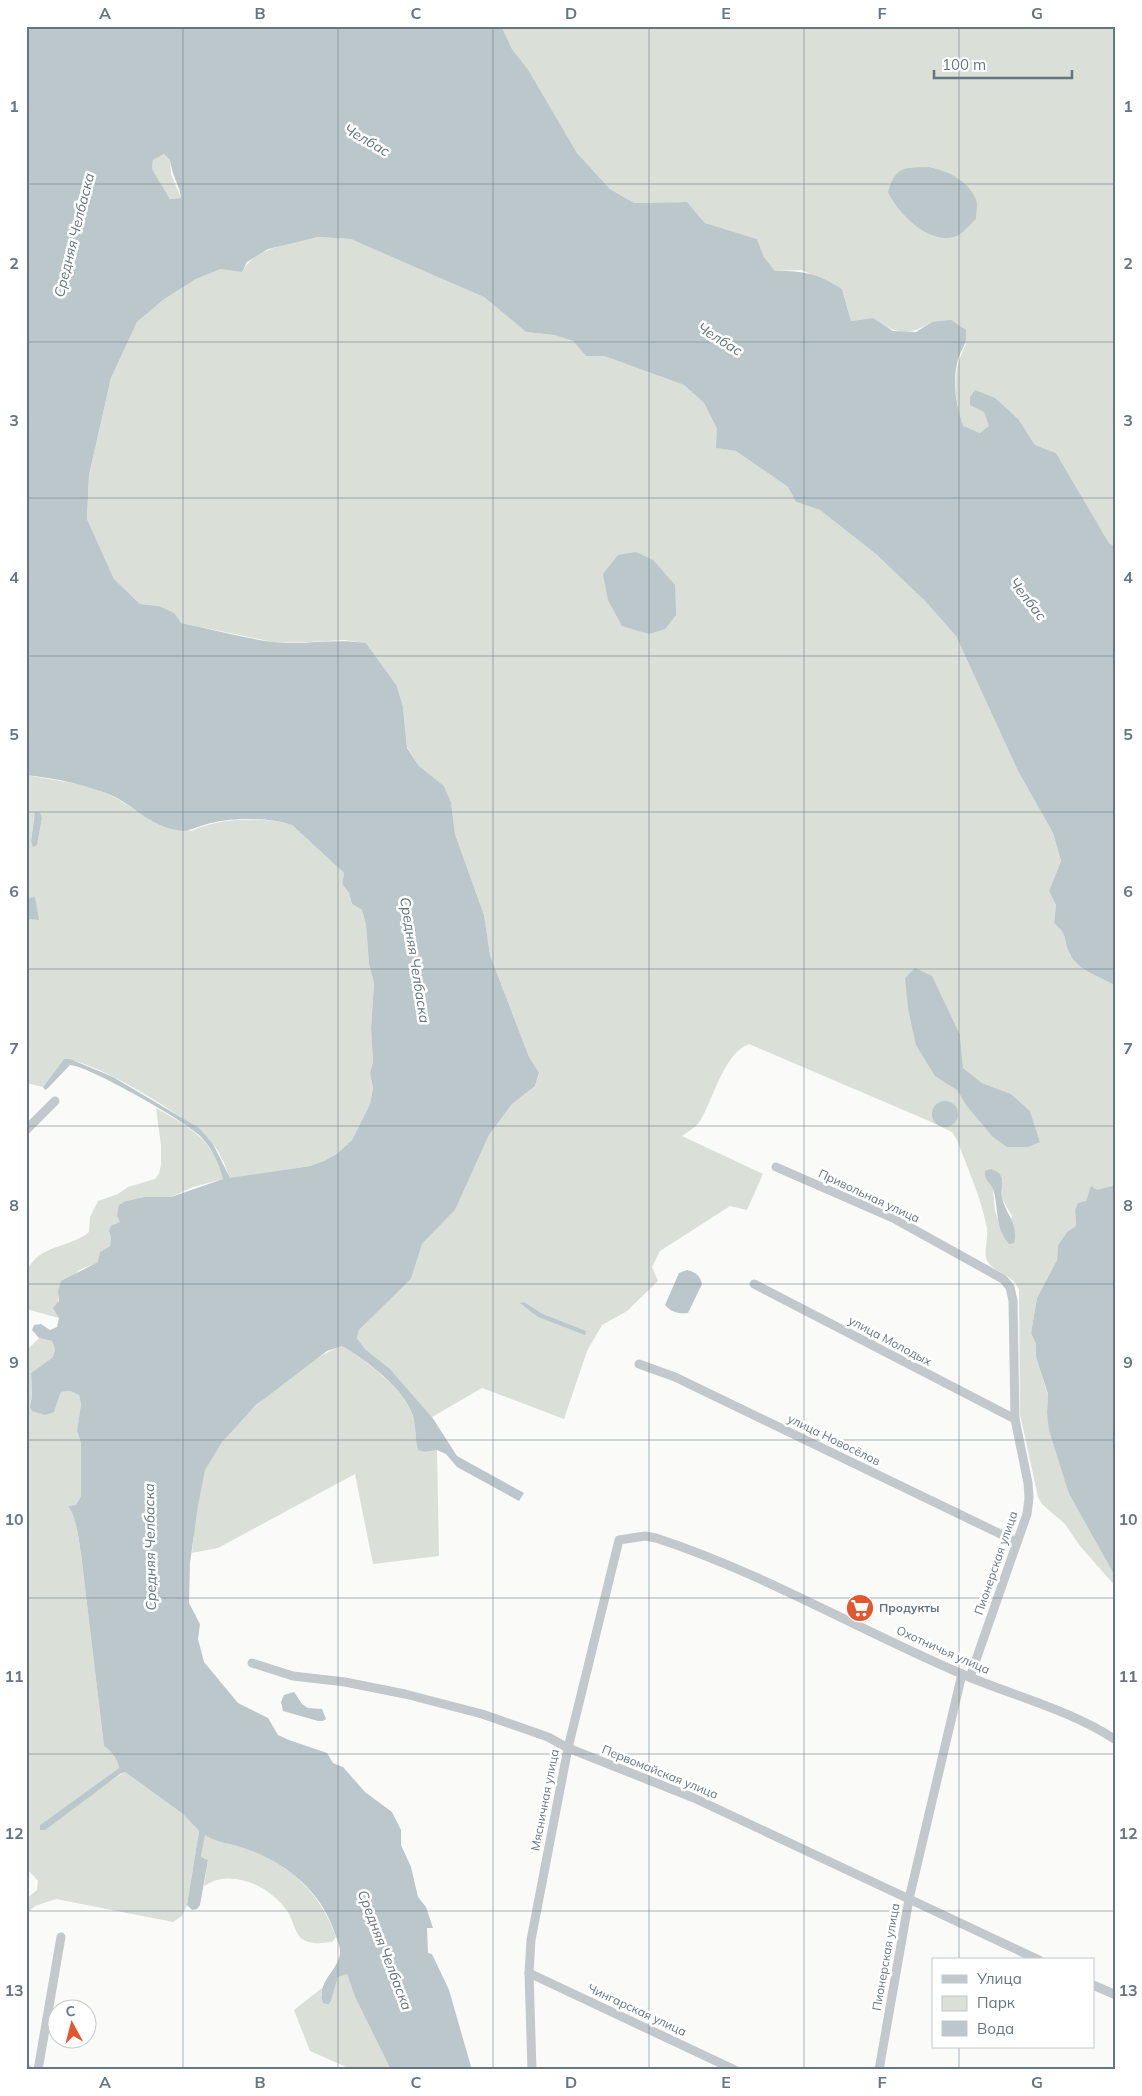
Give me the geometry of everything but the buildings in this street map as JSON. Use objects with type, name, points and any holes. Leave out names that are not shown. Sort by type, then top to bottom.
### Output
[{"type":"street","points":[[26,1130],[55,1100]]},
{"type":"street","name":"Привольная улица","points":[[776,1167],[895,1219],[1003,1279]]},
{"type":"street","name":"Пионерская улица","points":[[879,2070],[909,1900],[966,1676],[1027,1514],[1030,1498],[1014,1420],[1013,1294],[1003,1279]]},
{"type":"street","name":"улица Молодых","points":[[754,1284],[1014,1420]]},
{"type":"street","name":"улица Новосёлов","points":[[639,1364],[684,1382],[1016,1542]]},
{"type":"street","name":"Охотничья улица","points":[[620,1540],[645,1536],[668,1542],[762,1579],[966,1676],[1077,1718],[1116,1740]]},
{"type":"street","name":"Мясничная улица","points":[[532,2070],[529,1972],[531,1940],[568,1748],[620,1540]]},
{"type":"street","name":"Первомайская улица","points":[[252,1663],[293,1676],[345,1682],[405,1694],[482,1714],[548,1737],[568,1748],[694,1798],[1035,1958]]},
{"type":"street","points":[[38,2070],[60,1937]]},
{"type":"street","name":"Чингарская улица","points":[[529,1972],[735,2070]]},
{"type":"street","points":[[1094,1985],[1116,1995]]},
{"type":"green space","points":[[500,26],[1116,26],[1116,547],[1109,543],[1056,453],[1035,445],[1019,420],[984,412],[990,426],[980,433],[963,427],[956,395],[956,375],[966,344],[932,322],[915,330],[902,332],[888,327],[873,318],[851,321],[842,289],[802,270],[775,271],[764,257],[757,239],[705,223],[687,202],[634,203],[610,189],[577,153],[529,71],[512,49]],"holes":[[[929,167],[956,178],[976,200]]]},
{"type":"green space","points":[[164,154],[170,160],[171,174],[181,198],[170,199],[152,169],[153,160]]},
{"type":"green space","points":[[318,237],[351,239],[383,251],[484,297],[526,332],[554,335],[573,341],[586,356],[604,356],[684,385],[704,403],[717,429],[717,448],[736,451],[788,487],[796,502],[820,510],[877,555],[926,602],[956,636],[1018,771],[1053,833],[1061,861],[1049,891],[1056,905],[1054,923],[1065,933],[1070,955],[1116,986],[1116,1185],[1089,1193],[1086,1201],[1075,1210],[1076,1226],[1067,1232],[1058,1245],[1057,1260],[1037,1298],[1031,1333],[1036,1344],[1036,1357],[1048,1395],[1047,1413],[1069,1494],[1116,1578],[1116,1587],[1080,1546],[1065,1524],[1042,1504],[1038,1497],[1020,1414],[1019,1290],[1012,1280],[991,1266],[986,1259],[987,1228],[970,1173],[952,1132],[749,1044],[732,1057],[725,1067],[700,1121],[682,1136],[763,1174],[747,1210],[730,1206],[660,1251],[652,1267],[658,1281],[627,1311],[602,1325],[587,1351],[564,1419],[482,1388],[432,1417],[390,1369],[365,1349],[357,1338],[359,1330],[411,1279],[422,1244],[455,1210],[489,1135],[512,1104],[535,1086],[539,1074],[529,1057],[490,955],[484,915],[455,834],[451,802],[444,786],[419,766],[407,747],[403,707],[397,686],[366,643],[344,640],[273,642],[181,623],[159,606],[140,604],[114,579],[87,519],[89,475],[111,378],[137,322],[163,300],[196,279],[221,269],[242,271],[256,256],[266,251],[286,244]],"holes":[[[960,1035],[963,1068],[982,1083],[1011,1094],[1030,1111],[1040,1142],[966,1105],[957,1090]],[[1003,1179],[1001,1197],[1012,1216],[1004,1238],[995,1211],[993,1189]],[[524,1302],[543,1314],[585,1331],[585,1334],[538,1317],[521,1303]]]},
{"type":"green space","points":[[26,775],[89,786],[116,798],[156,823],[192,831],[214,823],[241,820],[268,820],[292,825],[344,873],[342,884],[349,893],[352,904],[362,910],[366,925],[369,964],[374,983],[371,1028],[373,1062],[370,1073],[373,1088],[370,1104],[352,1140],[338,1153],[310,1166],[230,1179],[218,1152],[202,1133],[143,1093],[98,1069],[64,1059],[43,1087],[26,1083],[26,919],[38,920],[35,897],[26,898]],"holes":[[[34,817],[42,818],[37,844],[31,841]]]},
{"type":"green space","points":[[156,1108],[189,1128],[207,1144],[219,1165],[223,1179],[193,1187],[171,1197],[144,1197],[126,1201],[120,1222],[109,1231],[111,1238],[110,1246],[100,1252],[99,1262],[79,1270],[58,1292],[59,1318],[26,1309],[25,1278],[31,1264],[37,1257],[54,1248],[72,1242],[89,1232],[90,1217],[98,1201],[118,1194],[128,1187],[155,1179],[159,1174],[161,1145]]},
{"type":"green space","points":[[39,1338],[52,1341],[55,1349],[53,1357],[31,1373],[32,1396],[30,1406],[54,1412],[61,1392],[70,1391],[79,1395],[81,1404],[77,1431],[81,1443],[81,1496],[76,1505],[69,1506],[75,1522],[80,1548],[104,1746],[114,1755],[119,1768],[40,1825],[125,1772],[183,1814],[199,1831],[187,1905],[182,1916],[173,1922],[56,1899],[35,1906],[26,1914],[26,1899],[37,1890],[38,1881],[30,1872],[26,1872],[26,1351]]},
{"type":"green space","points":[[342,1346],[373,1367],[394,1386],[409,1407],[420,1446],[425,1452],[437,1450],[439,1556],[373,1564],[355,1474],[218,1548],[192,1553],[199,1489],[205,1469],[214,1453],[245,1416],[286,1380],[306,1365]]},
{"type":"green space","points":[[205,1834],[261,1855],[276,1863],[301,1882],[321,1906],[329,1921],[336,1937],[332,1942],[313,1943],[302,1939],[288,1912],[281,1903],[272,1895],[250,1882],[227,1879],[215,1881],[204,1886],[208,1860],[201,1857]]},
{"type":"green space","points":[[347,1974],[355,1997],[391,2070],[353,2070],[310,2051],[294,2010],[322,1988],[321,1996],[331,2001],[338,1977]]},
{"type":"water","points":[[26,26],[501,26],[512,49],[529,71],[577,153],[610,189],[634,203],[687,202],[705,223],[757,239],[764,257],[775,271],[810,274],[825,279],[842,289],[851,321],[873,318],[893,331],[916,332],[932,322],[951,320],[966,330],[964,345],[958,359],[955,380],[957,403],[963,426],[980,433],[989,426],[984,412],[970,405],[970,397],[975,390],[995,398],[1019,420],[1035,445],[1056,453],[1109,543],[1116,547],[1116,986],[1090,973],[1073,960],[1064,934],[1054,923],[1056,905],[1049,891],[1061,861],[1053,833],[1018,771],[956,636],[926,602],[877,555],[820,510],[796,502],[788,487],[736,451],[716,448],[717,429],[704,403],[684,385],[604,356],[586,356],[573,341],[554,335],[526,332],[484,297],[351,239],[318,237],[268,249],[247,262],[242,272],[221,269],[196,279],[163,300],[137,322],[111,378],[89,475],[87,519],[114,579],[140,604],[159,606],[174,613],[181,623],[273,642],[343,641],[366,643],[397,686],[403,707],[407,748],[419,766],[444,786],[451,802],[455,834],[484,915],[490,955],[529,1057],[539,1073],[535,1086],[512,1104],[489,1135],[455,1210],[422,1244],[411,1279],[359,1330],[357,1338],[365,1349],[390,1369],[432,1417],[457,1456],[524,1493],[519,1501],[457,1467],[446,1454],[437,1450],[425,1452],[418,1450],[413,1416],[401,1395],[373,1367],[342,1346],[327,1351],[256,1405],[222,1442],[205,1470],[190,1563],[189,1603],[200,1624],[198,1639],[204,1662],[238,1703],[268,1718],[278,1735],[327,1753],[333,1763],[343,1767],[365,1792],[392,1812],[401,1830],[401,1845],[411,1867],[418,1897],[426,1907],[433,1928],[427,1928],[428,1953],[432,1954],[449,1990],[472,2070],[391,2070],[355,1997],[347,1974],[338,1977],[331,2001],[328,2004],[323,2003],[322,1989],[340,1954],[338,1941],[327,1914],[319,1901],[298,1878],[272,1860],[205,1835],[201,1857],[208,1860],[200,1905],[197,1909],[192,1910],[187,1905],[199,1831],[183,1814],[125,1772],[45,1830],[40,1830],[40,1825],[119,1768],[114,1755],[104,1746],[79,1542],[75,1521],[68,1506],[76,1505],[81,1496],[81,1443],[77,1431],[81,1404],[79,1395],[70,1391],[61,1392],[54,1412],[45,1415],[32,1411],[30,1407],[32,1396],[31,1373],[53,1357],[55,1349],[52,1341],[39,1338],[32,1330],[34,1325],[41,1324],[50,1330],[57,1327],[59,1318],[53,1308],[59,1301],[58,1292],[61,1281],[98,1262],[100,1252],[110,1246],[111,1238],[109,1231],[111,1226],[120,1222],[117,1215],[119,1205],[126,1201],[144,1197],[171,1197],[223,1179],[215,1157],[202,1138],[160,1109],[116,1084],[96,1074],[70,1065],[48,1088],[45,1090],[43,1087],[64,1059],[70,1059],[113,1077],[199,1128],[213,1144],[230,1178],[310,1166],[338,1153],[352,1140],[370,1104],[373,1088],[370,1073],[373,1062],[371,1028],[374,983],[369,964],[366,925],[362,910],[352,904],[349,893],[342,884],[344,873],[292,825],[271,820],[236,819],[214,822],[182,831],[156,823],[104,792],[72,783],[26,775]],"holes":[[[164,154],[170,160],[172,171],[181,198],[170,199],[152,169],[153,160]]]},
{"type":"water","points":[[929,167],[956,177],[968,187],[976,199],[976,219],[959,235],[949,238],[938,237],[918,227],[900,210],[888,192],[894,177],[902,170]]},
{"type":"water","points":[[636,552],[653,560],[675,585],[676,615],[665,629],[649,634],[622,626],[608,600],[603,574],[618,555]]},
{"type":"water","points":[[35,812],[40,813],[42,818],[37,845],[33,847],[31,841]]},
{"type":"water","points":[[35,897],[39,920],[26,919],[26,898]]},
{"type":"water","points":[[915,968],[932,976],[960,1035],[963,1068],[982,1083],[1011,1094],[1030,1111],[1040,1142],[1028,1147],[1007,1147],[992,1136],[966,1105],[957,1090],[935,1076],[916,1045],[908,1008],[905,978]]},
{"type":"water","points":[[945,1101],[954,1105],[958,1114],[954,1123],[945,1127],[936,1123],[932,1114],[936,1105]]},
{"type":"water","points":[[991,1169],[999,1173],[1002,1179],[1004,1204],[1015,1231],[1014,1243],[1009,1244],[1001,1231],[995,1196],[985,1174],[985,1171]]},
{"type":"water","points":[[1116,1185],[1116,1578],[1069,1494],[1049,1430],[1047,1413],[1048,1394],[1036,1357],[1036,1344],[1031,1333],[1037,1298],[1057,1260],[1058,1245],[1067,1232],[1076,1226],[1075,1210],[1078,1203],[1086,1201],[1091,1186],[1097,1190]]},
{"type":"water","points":[[687,1270],[697,1275],[702,1284],[688,1313],[678,1313],[665,1305],[679,1273]]},
{"type":"water","points":[[524,1302],[543,1314],[586,1331],[585,1335],[538,1317],[520,1303]]},
{"type":"water","points":[[294,1692],[302,1704],[308,1708],[322,1709],[326,1719],[318,1721],[283,1711],[281,1702],[284,1695]]},
{"type":"place","name":"Продукты","points":[[860,1608]]},
{"type":"water label","name":"Челбас","points":[[367,140]]},
{"type":"water label","name":"Средняя Челбаска","points":[[74,235]]},
{"type":"water label","name":"Челбас","points":[[720,339]]},
{"type":"water label","name":"Челбас","points":[[1028,599]]},
{"type":"water label","name":"Средняя Челбаска","points":[[415,960]]},
{"type":"water label","name":"Средняя Челбаска","points":[[150,1547]]},
{"type":"water label","name":"Средняя Челбаска","points":[[385,1950]]}]
